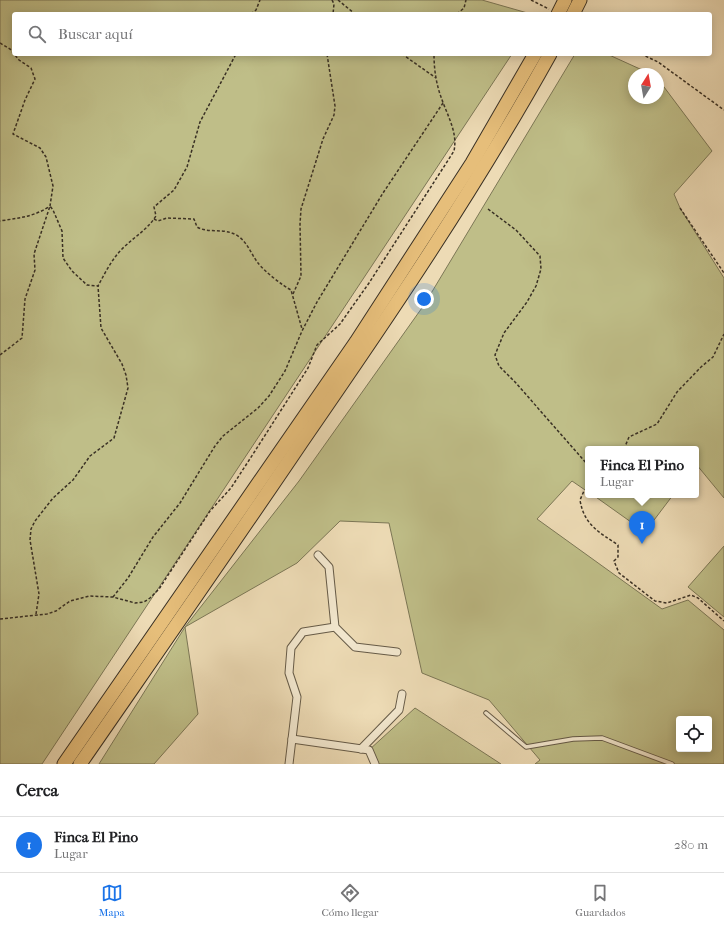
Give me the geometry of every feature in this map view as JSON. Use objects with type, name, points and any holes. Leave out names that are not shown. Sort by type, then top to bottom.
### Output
[{"type":"highway","points":[[554,12],[565,0]]},
{"type":"highway","points":[[574,12],[580,0]]},
{"type":"highway","points":[[64,764],[356,342],[468,169],[534,56]]},
{"type":"highway","points":[[80,764],[264,499],[406,290],[492,156],[549,56]]},
{"type":"street","points":[[318,556],[328,567],[335,628],[355,647],[397,652]]},
{"type":"street","points":[[289,764],[297,697],[289,673],[291,648],[303,632],[335,628]]},
{"type":"street","points":[[361,749],[399,710],[402,694]]},
{"type":"street","points":[[292,739],[369,750],[375,764]]},
{"type":"lane","points":[[486,712],[526,747],[573,739],[602,738],[672,764]]},
{"type":"path","points":[[253,12],[256,10],[260,0]]},
{"type":"path","points":[[332,0],[334,12]]},
{"type":"path","points":[[338,0],[353,12]]},
{"type":"path","points":[[459,12],[464,8],[466,0]]},
{"type":"path","points":[[531,0],[554,12]]},
{"type":"path","points":[[0,43],[12,51]]},
{"type":"path","points":[[0,354],[22,338],[25,299],[35,270],[34,254],[50,206],[53,186],[46,157],[40,148],[13,134],[25,100],[35,79],[31,68],[16,56]]},
{"type":"path","points":[[36,615],[39,594],[30,540],[31,529],[35,520],[53,498],[73,480],[90,456],[114,438],[128,388],[126,375],[122,364],[101,328],[98,286],[109,266],[122,249],[151,225],[156,216],[154,208],[174,190],[187,167],[200,122],[235,56]]},
{"type":"path","points":[[293,294],[301,276],[301,209],[323,139],[334,115],[335,106],[327,56]]},
{"type":"path","points":[[405,56],[436,78]]},
{"type":"path","points":[[0,619],[56,611],[70,601],[89,596],[113,597],[135,603],[144,602],[159,588],[199,526],[230,488],[255,451],[308,368],[317,345],[340,324],[369,283],[454,151],[454,133],[436,78],[434,56]]},
{"type":"path","points":[[645,56],[658,62],[724,110]]},
{"type":"path","points":[[298,340],[317,302],[383,193],[443,103]]},
{"type":"path","points":[[0,221],[25,217],[40,212],[50,206]]},
{"type":"path","points":[[50,206],[62,230],[63,258],[72,271],[87,285],[98,286]]},
{"type":"path","points":[[680,208],[724,273]]},
{"type":"path","points":[[488,209],[516,230],[540,256],[542,269],[536,286],[527,302],[504,333],[495,355],[499,366],[585,462]]},
{"type":"path","points":[[113,597],[128,578],[153,537],[180,503],[215,446],[223,436],[258,408],[269,396],[285,371],[303,328],[292,290],[282,285],[257,263],[248,246],[239,236],[221,230],[202,230],[197,227],[194,219],[167,218],[158,221],[154,219]]},
{"type":"path","points":[[625,446],[629,437],[657,424],[678,392],[700,367],[713,357],[724,334]]},
{"type":"path","points":[[585,491],[580,500],[584,514],[590,525],[618,545],[618,557],[614,561],[619,573],[655,601],[667,603],[691,595],[698,598],[724,621]]},
{"type":"shaded area","points":[[0,0],[482,0],[524,12],[12,12],[12,56],[511,56],[42,764],[0,764]]},
{"type":"shaded area","points":[[574,56],[611,56],[638,68],[628,68],[628,104],[664,104],[664,87],[712,151],[674,194],[680,208],[724,278],[724,498],[699,468],[699,446],[585,446],[585,490],[572,481],[537,519],[662,609],[688,600],[724,630],[724,764],[535,764],[540,760],[489,700],[422,673],[389,523],[340,521],[297,563],[185,627],[299,481],[424,305]]},
{"type":"shaded area","points":[[597,498],[671,498],[645,532]]},
{"type":"shaded area","points":[[724,546],[724,617],[688,587]]},
{"type":"shaded area","points":[[185,627],[198,714],[154,764],[99,764]]},
{"type":"shaded area","points":[[415,708],[501,764],[375,764],[369,750]]},
{"type":"place","name":"Finca El Pino","points":[[642,544]]}]
